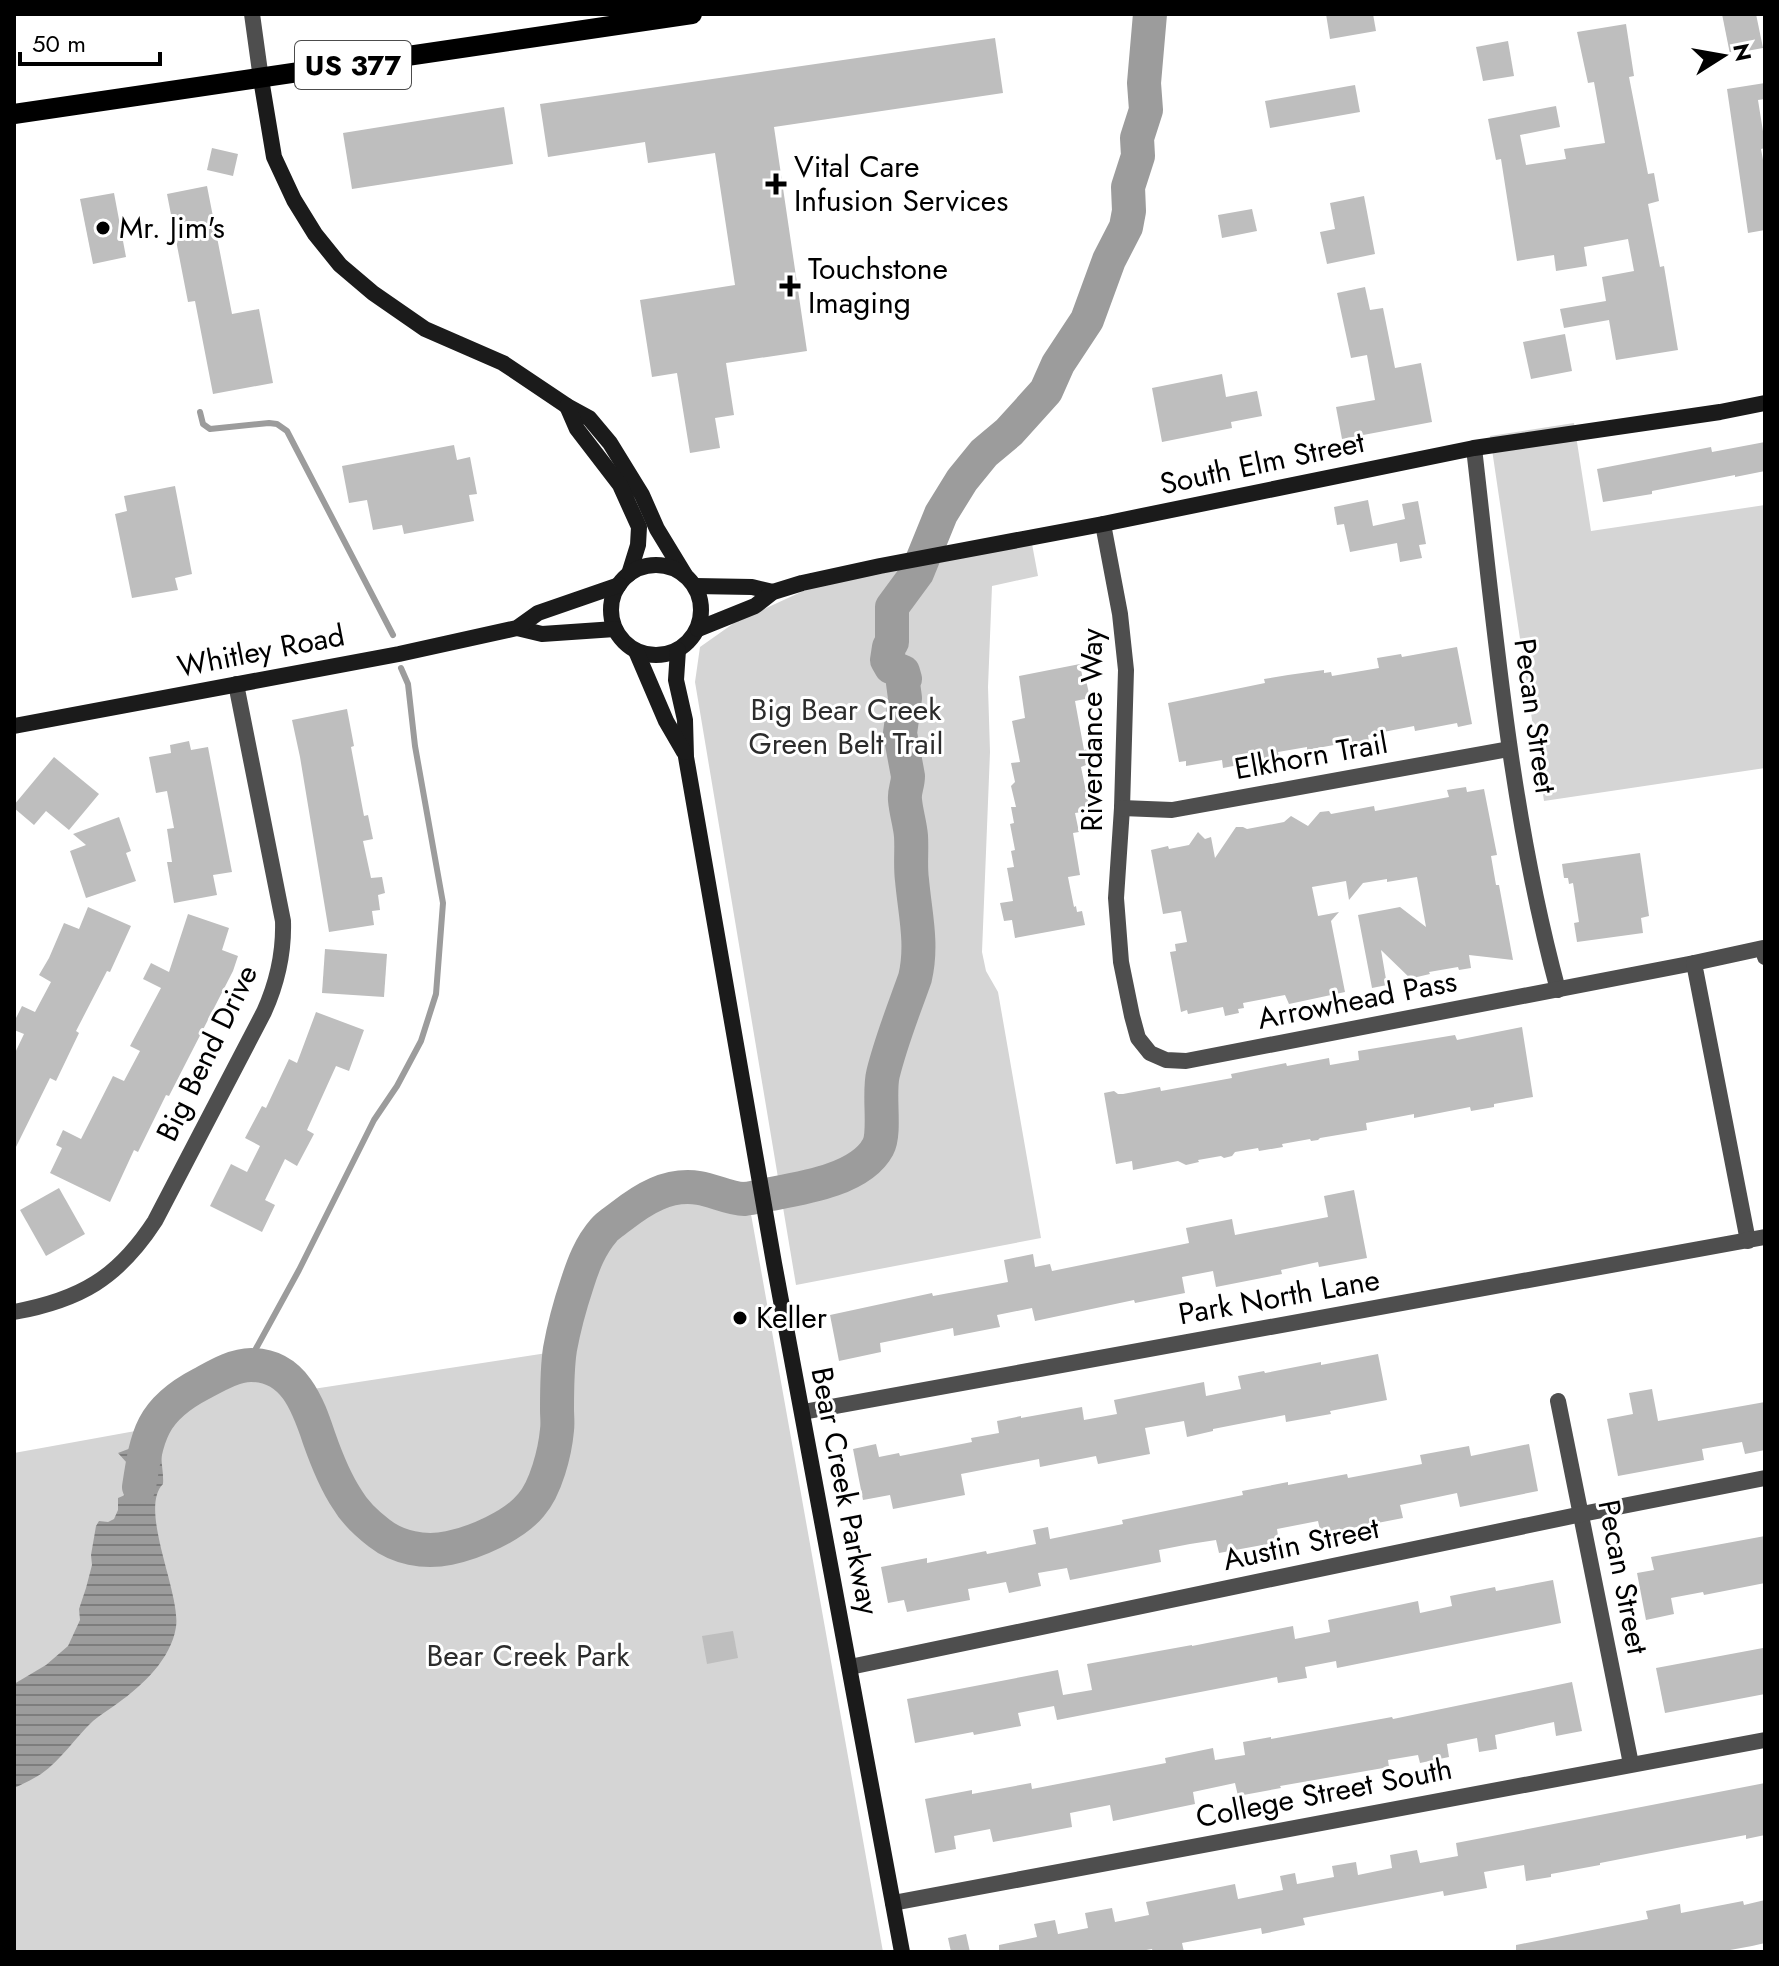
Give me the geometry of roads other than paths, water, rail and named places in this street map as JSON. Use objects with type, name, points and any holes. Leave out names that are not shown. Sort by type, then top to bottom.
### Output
[{"type":"main road","name":"US 377","points":[[14,114],[692,14]]},
{"type":"main road","points":[[261,79],[274,157],[294,200],[315,234],[340,265],[373,293],[425,329],[503,363],[589,418],[610,443],[700,600],[702,614],[698,629],[690,641],[678,650],[650,656],[624,642],[615,629],[611,614],[612,599],[624,580],[638,545],[639,527],[620,485],[577,429],[567,406]]},
{"type":"main road","name":"South Elm Street","points":[[698,629],[755,606],[773,592],[880,566],[1474,448],[1765,403]]},
{"type":"main road","points":[[624,580],[643,567],[658,565],[672,568],[690,581]]},
{"type":"main road","name":"Whitley Road","points":[[14,726],[399,654],[517,628],[538,613],[624,580]]},
{"type":"main road","name":"South Elm Street","points":[[690,581],[773,592]]},
{"type":"main road","name":"Whitley Road","points":[[517,628],[542,634],[615,629]]},
{"type":"main road","name":"Bear Creek Parkway","points":[[678,650],[676,680],[685,720],[686,757],[765,1213],[902,1952]]},
{"type":"main road","name":"Bear Creek Parkway","points":[[636,651],[666,721],[686,757]]},
{"type":"street","points":[[252,14],[261,79]]},
{"type":"street","name":"Pecan Street","points":[[1474,448],[1509,749],[1545,940],[1558,990]]},
{"type":"street","name":"Riverdance Way","points":[[1103,524],[1126,670],[1116,898],[1118,938]]},
{"type":"street","name":"Big Bend Drive","points":[[14,1312],[49,1305],[85,1290],[118,1267],[142,1240],[155,1221],[276,984],[284,942],[281,900],[236,684]]},
{"type":"street","name":"Elkhorn Trail","points":[[1122,808],[1172,810],[1509,749]]},
{"type":"street","name":"Arrowhead Pass","points":[[1118,938],[1138,1038],[1150,1053],[1166,1060],[1186,1061],[1763,948],[1765,957]]},
{"type":"street","points":[[1694,963],[1748,1241]]},
{"type":"street","name":"Park North Lane","points":[[803,1412],[1765,1237]]},
{"type":"street","name":"Pecan Street","points":[[1558,1401],[1631,1764]]},
{"type":"street","name":"Austin Street","points":[[850,1667],[1765,1478]]},
{"type":"street","name":"College Street South","points":[[893,1903],[1765,1740]]},
{"type":"waterway","points":[[139,1487],[149,1438],[171,1404],[219,1374],[245,1365],[266,1367],[289,1379],[297,1389],[310,1413],[335,1477],[350,1504],[365,1522],[386,1538],[412,1548],[440,1549],[481,1538],[524,1513],[545,1480],[556,1439],[558,1364],[565,1324],[584,1263],[606,1228],[638,1204],[666,1190],[699,1188],[744,1199],[799,1189],[859,1167],[878,1147],[883,1074],[915,978],[918,953],[911,836],[905,800],[908,776],[900,733],[905,679],[903,672],[891,667],[887,660],[892,642],[892,607],[917,573],[941,514],[962,480],[984,453],[1009,432],[1046,391],[1058,364],[1087,320],[1109,260],[1126,227],[1128,187],[1138,156],[1137,138],[1146,110],[1144,83],[1150,14]]},
{"type":"waterway","points":[[200,412],[203,424],[210,429],[269,423],[287,431],[393,635]]},
{"type":"waterway","points":[[247,1365],[299,1270],[374,1120],[421,1041],[436,994],[443,903],[415,746],[408,684],[401,668]]},
{"type":"place","name":"Vital Care Infusion Services","points":[[776,184]]},
{"type":"place","name":"Mr. Jim's","points":[[103,228]]},
{"type":"place","name":"Touchstone Imaging","points":[[790,286]]},
{"type":"place","name":"Keller","points":[[740,1318]]},
{"type":"park label","name":"Big Bear Creek Green Belt Trail","points":[[846,727]]},
{"type":"park label","name":"Bear Creek Park","points":[[528,1656]]}]
